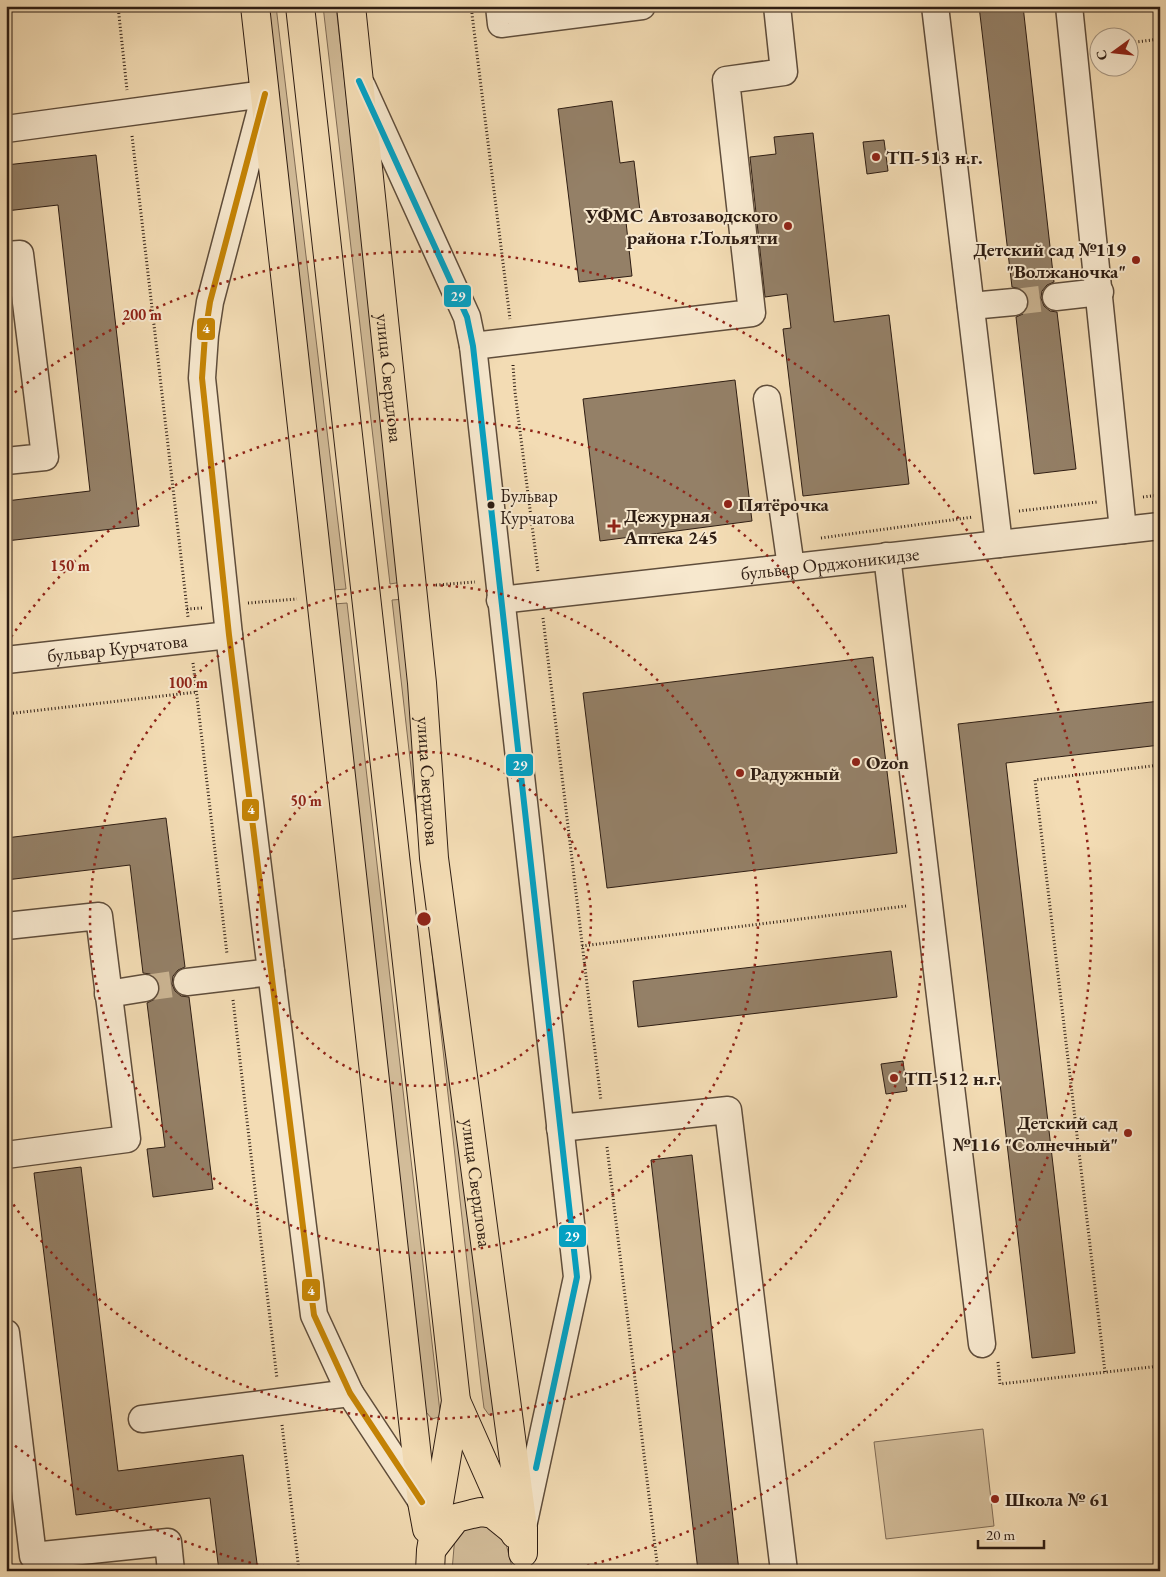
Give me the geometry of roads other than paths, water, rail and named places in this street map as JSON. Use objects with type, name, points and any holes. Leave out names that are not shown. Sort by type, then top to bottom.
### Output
[{"type":"main road","points":[[255,6],[430,1561]]},
{"type":"main road","name":"улица Свердлова","points":[[300,6],[456,1401],[430,1561]]},
{"type":"main road","name":"улица Свердлова","points":[[351,6],[421,673],[434,858],[522,1546]]},
{"type":"main road","name":"улица Свердлова","points":[[456,1401],[522,1546]]},
{"type":"main road","points":[[430,1561],[456,1518],[472,1514],[493,1514],[522,1546]]},
{"type":"street","points":[[498,6],[501,24],[642,6]]},
{"type":"street","points":[[473,346],[752,313],[726,80],[784,72],[777,6]]},
{"type":"street","points":[[935,6],[999,544]]},
{"type":"street","points":[[1069,6],[1100,292],[1123,530]]},
{"type":"street","points":[[360,81],[467,317],[473,346],[577,1277],[522,1546]]},
{"type":"street","points":[[6,129],[265,94],[210,302],[205,335],[202,378],[228,635],[314,1315],[350,1393],[422,1502]]},
{"type":"street","points":[[6,256],[20,254],[45,457],[6,461]]},
{"type":"street","points":[[1056,297],[1100,292]]},
{"type":"street","points":[[971,306],[1014,302]]},
{"type":"street","points":[[767,399],[792,567]]},
{"type":"street","name":"бульвар Орджоникидзе","points":[[500,600],[1160,526]]},
{"type":"street","points":[[887,556],[982,1344]]},
{"type":"street","name":"бульвар Курчатова","points":[[6,660],[228,635]]},
{"type":"street","points":[[6,926],[99,916],[127,1139],[6,1156]]},
{"type":"street","points":[[187,982],[271,972]]},
{"type":"street","points":[[108,994],[145,988]]},
{"type":"street","points":[[560,1128],[728,1110],[784,1571]]},
{"type":"street","points":[[6,1333],[33,1556],[168,1542],[171,1571]]},
{"type":"street","points":[[142,1419],[350,1393]]},
{"type":"tunnel","points":[[1014,302],[1056,297]]},
{"type":"tunnel","points":[[145,988],[187,982]]},
{"type":"place","name":"ТП-513 н.г.","points":[[876,157]]},
{"type":"place","name":"УФМС Автозаводского района г.Тольятти","points":[[788,226]]},
{"type":"place","name":"Детский сад №119 \"Волжаночка\"","points":[[1136,260]]},
{"type":"place","name":"Пятёрочка","points":[[728,504]]},
{"type":"place","name":"Бульвар Курчатова","points":[[491,505]]},
{"type":"place","name":"Дежурная Аптека 245","points":[[614,526]]},
{"type":"place","name":"Ozon","points":[[856,762]]},
{"type":"place","name":"Радужный","points":[[740,773]]},
{"type":"place","name":"ТП-512 н.г.","points":[[894,1078]]},
{"type":"place","name":"Детский сад №116 \"Солнечный\"","points":[[1128,1133]]},
{"type":"place","name":"Школа № 61","points":[[995,1499]]}]
